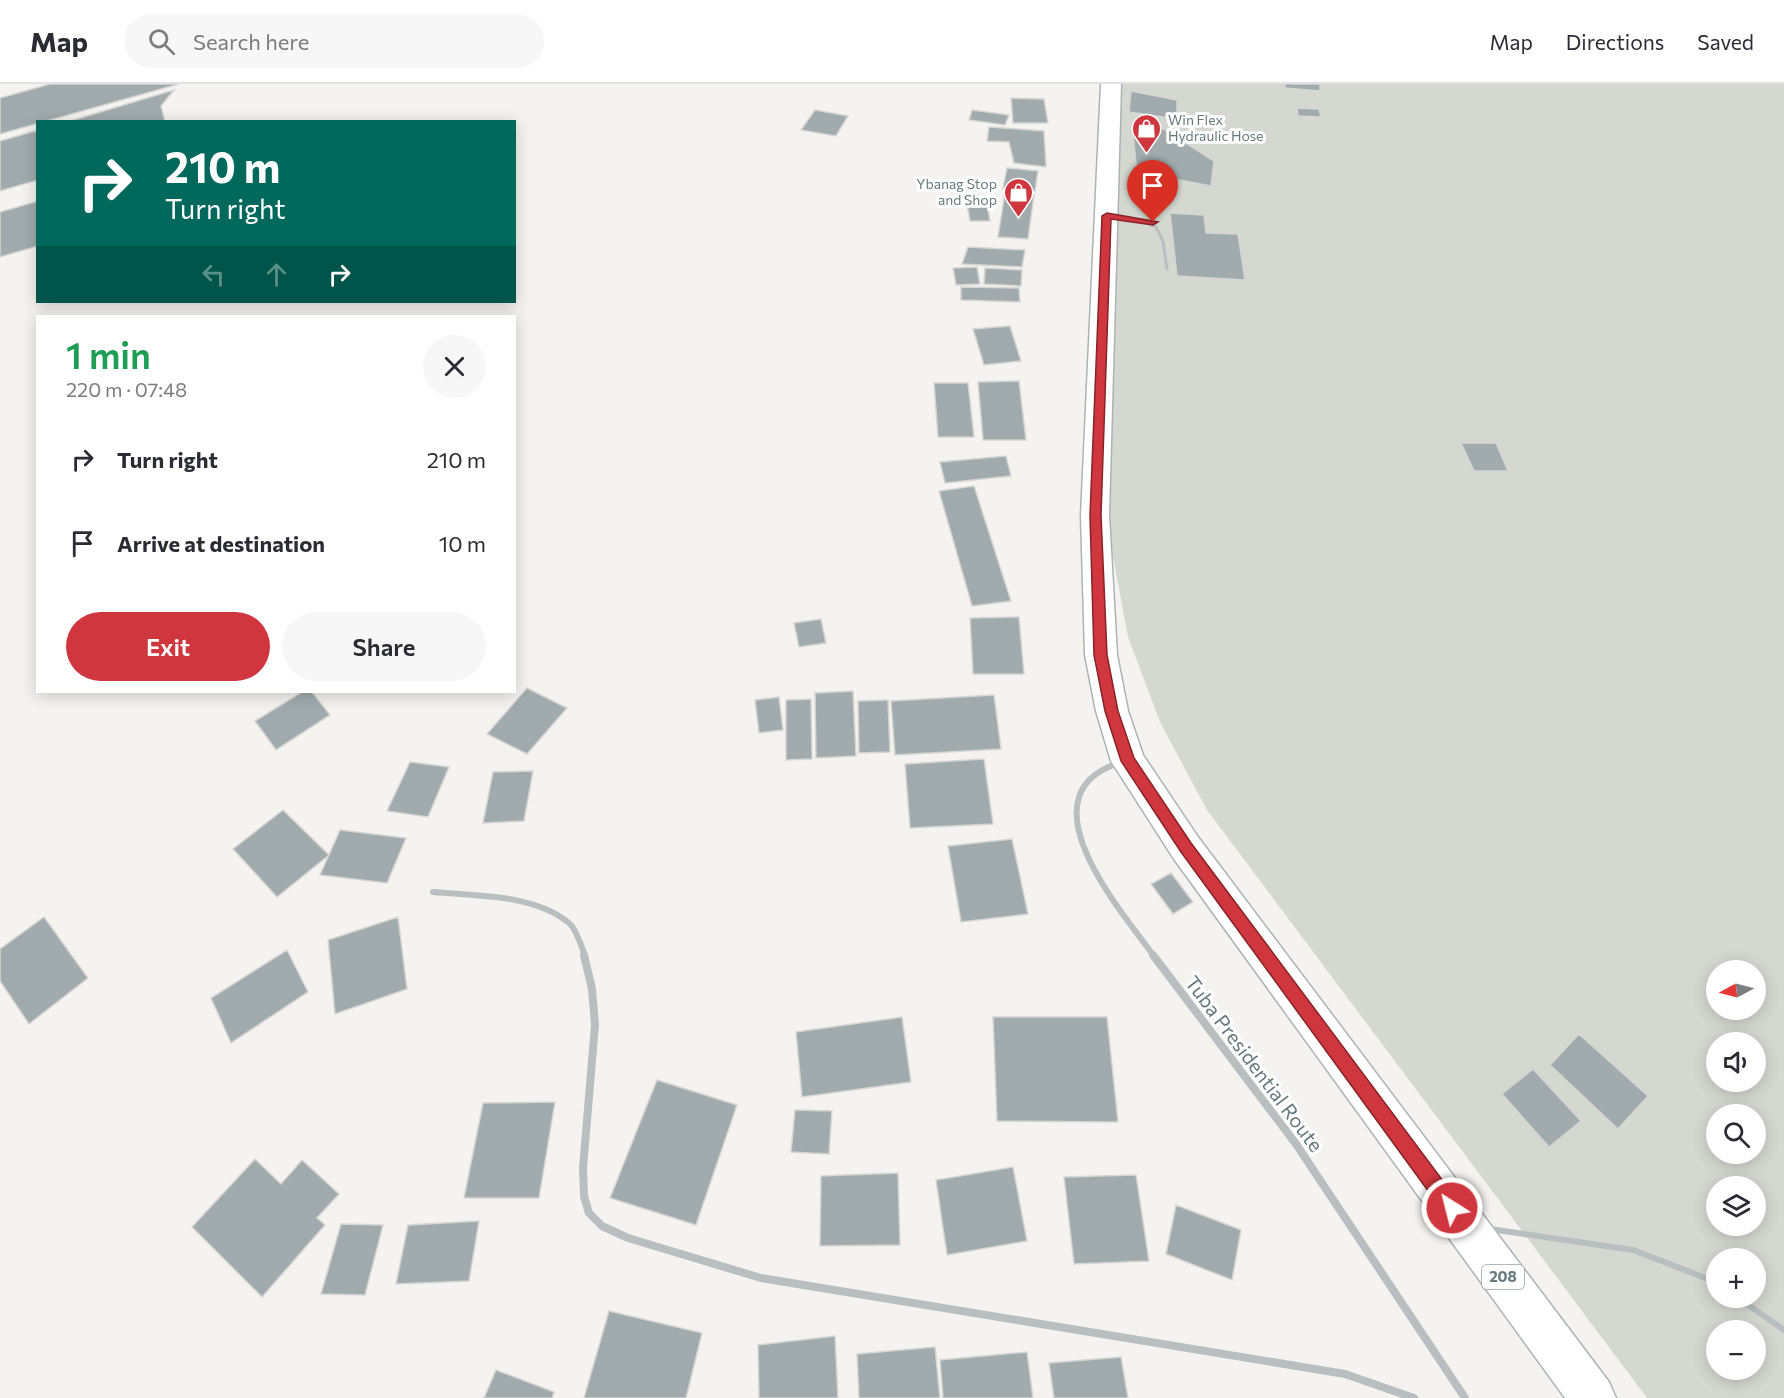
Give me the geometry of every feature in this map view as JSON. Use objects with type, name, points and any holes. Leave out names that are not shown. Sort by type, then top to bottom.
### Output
[{"type":"main road","name":"208","points":[[1111,84],[1095,515],[1101,655],[1112,711],[1128,761],[1186,848],[1476,1227],[1593,1398]]},
{"type":"street","name":"Tuba Presidential Route","points":[[1128,761],[1103,767],[1085,782],[1076,802],[1078,832],[1094,870],[1149,951],[1270,1108],[1395,1289],[1465,1398]]},
{"type":"street","points":[[433,892],[509,900],[547,909],[571,924],[584,954],[592,989],[595,1025],[583,1168],[584,1196],[589,1213],[602,1226],[628,1238],[761,1278],[1345,1374],[1414,1398]]},
{"type":"lane","points":[[1107,216],[1153,222],[1163,232],[1167,269]]},
{"type":"lane","points":[[1476,1227],[1633,1250],[1706,1278]]},
{"type":"lane","points":[[1752,1308],[1784,1330]]},
{"type":"shaded area","points":[[1118,84],[1784,84],[1784,1398],[1647,1398],[1207,810],[1160,722],[1128,637],[1106,519]]},
{"type":"building","points":[[50,84],[179,84],[50,120],[36,120],[36,124],[0,134],[0,98]]},
{"type":"building","points":[[1285,84],[1320,84],[1320,91],[1285,88]]},
{"type":"building","points":[[174,90],[161,106],[164,120],[74,120]]},
{"type":"building","points":[[1131,91],[1177,100],[1177,119],[1129,112]]},
{"type":"building","points":[[1011,98],[1044,99],[1048,123],[1013,123]]},
{"type":"building","points":[[1297,108],[1319,109],[1321,117],[1298,116]]},
{"type":"building","points":[[815,110],[848,116],[836,136],[801,130]]},
{"type":"building","points":[[972,110],[1009,115],[1005,125],[969,120]]},
{"type":"building","points":[[1132,125],[1164,129],[1214,161],[1211,186],[1137,172]]},
{"type":"building","points":[[989,127],[1044,131],[1046,167],[1014,163],[1009,142],[987,141]]},
{"type":"building","points":[[36,131],[36,181],[0,191],[0,141]]},
{"type":"building","points":[[1007,168],[1038,171],[1035,191],[1003,188]]},
{"type":"building","points":[[1005,192],[1034,195],[1028,239],[998,237]]},
{"type":"building","points":[[36,202],[36,247],[0,257],[0,212]]},
{"type":"building","points":[[967,204],[987,204],[990,221],[970,221]]},
{"type":"building","points":[[1170,213],[1204,215],[1206,233],[1238,234],[1245,280],[1177,276]]},
{"type":"building","points":[[968,247],[1025,250],[1022,267],[962,264]]},
{"type":"building","points":[[977,267],[980,284],[956,285],[953,268]]},
{"type":"building","points":[[985,268],[1022,270],[1021,286],[984,284]]},
{"type":"building","points":[[961,287],[1019,288],[1020,302],[961,300]]},
{"type":"building","points":[[1010,326],[1021,361],[984,365],[973,329]]},
{"type":"building","points":[[1019,381],[1026,440],[983,440],[978,382]]},
{"type":"building","points":[[934,383],[968,383],[974,437],[938,437]]},
{"type":"building","points":[[1461,443],[1496,443],[1508,471],[1474,471]]},
{"type":"building","points":[[1006,456],[1011,476],[945,483],[940,462]]},
{"type":"building","points":[[974,486],[1011,601],[972,606],[939,491]]},
{"type":"building","points":[[1019,617],[1024,674],[973,674],[970,618]]},
{"type":"building","points":[[821,619],[826,643],[799,647],[794,623]]},
{"type":"building","points":[[527,688],[567,708],[527,754],[487,734]]},
{"type":"building","points":[[853,691],[856,756],[816,758],[815,693]]},
{"type":"building","points":[[300,693],[313,693],[330,715],[276,750],[255,721]]},
{"type":"building","points":[[994,695],[1001,749],[895,755],[891,701]]},
{"type":"building","points":[[779,697],[783,730],[759,733],[755,700]]},
{"type":"building","points":[[811,699],[812,759],[786,760],[786,700]]},
{"type":"building","points":[[888,700],[890,752],[859,753],[858,701]]},
{"type":"building","points":[[984,759],[993,824],[910,828],[905,764]]},
{"type":"building","points":[[410,762],[449,767],[428,817],[387,811]]},
{"type":"building","points":[[533,771],[524,821],[483,823],[493,772]]},
{"type":"building","points":[[283,810],[329,855],[277,897],[233,849]]},
{"type":"building","points":[[340,830],[406,838],[387,883],[320,875]]},
{"type":"building","points":[[1012,839],[1028,914],[961,922],[948,846]]},
{"type":"building","points":[[1171,873],[1193,902],[1173,914],[1151,884]]},
{"type":"building","points":[[44,917],[88,978],[29,1024],[0,981],[0,949]]},
{"type":"building","points":[[398,917],[407,989],[335,1014],[328,940]]},
{"type":"building","points":[[287,950],[308,992],[231,1043],[211,998]]},
{"type":"building","points":[[902,1017],[911,1082],[802,1097],[796,1032]]},
{"type":"building","points":[[993,1017],[1107,1017],[1118,1122],[997,1121]]},
{"type":"building","points":[[1579,1034],[1648,1096],[1618,1129],[1550,1065]]},
{"type":"building","points":[[1533,1069],[1581,1121],[1549,1147],[1502,1094]]},
{"type":"building","points":[[657,1080],[737,1105],[696,1225],[610,1198]]},
{"type":"building","points":[[555,1102],[539,1198],[464,1198],[483,1103]]},
{"type":"building","points":[[795,1110],[832,1111],[829,1154],[791,1152]]},
{"type":"building","points":[[255,1159],[281,1184],[302,1160],[339,1194],[317,1218],[325,1225],[262,1297],[192,1227]]},
{"type":"building","points":[[1013,1167],[1027,1241],[947,1255],[936,1180]]},
{"type":"building","points":[[898,1173],[900,1245],[820,1246],[821,1176]]},
{"type":"building","points":[[1136,1175],[1149,1261],[1074,1264],[1064,1177]]},
{"type":"building","points":[[1176,1205],[1241,1230],[1232,1280],[1166,1254]]},
{"type":"building","points":[[479,1221],[469,1281],[396,1284],[408,1225]]},
{"type":"building","points":[[341,1224],[383,1225],[365,1295],[321,1294]]},
{"type":"building","points":[[609,1311],[702,1333],[686,1398],[584,1398]]},
{"type":"building","points":[[835,1336],[838,1398],[759,1398],[758,1345]]},
{"type":"building","points":[[935,1347],[940,1398],[859,1398],[857,1354]]},
{"type":"building","points":[[1027,1352],[1033,1398],[943,1398],[940,1360]]},
{"type":"building","points":[[1121,1357],[1128,1398],[1054,1398],[1049,1363]]},
{"type":"building","points":[[496,1370],[554,1392],[552,1398],[484,1398]]},
{"type":"place","name":"Win Flex Hydraulic Hose","points":[[1147,154]]},
{"type":"place","name":"Ybanag Stop and Shop","points":[[1018,218]]},
{"type":"route","points":[[1153,222],[1107,216],[1095,515],[1101,655],[1112,711],[1128,761],[1186,848],[1452,1208]]}]
